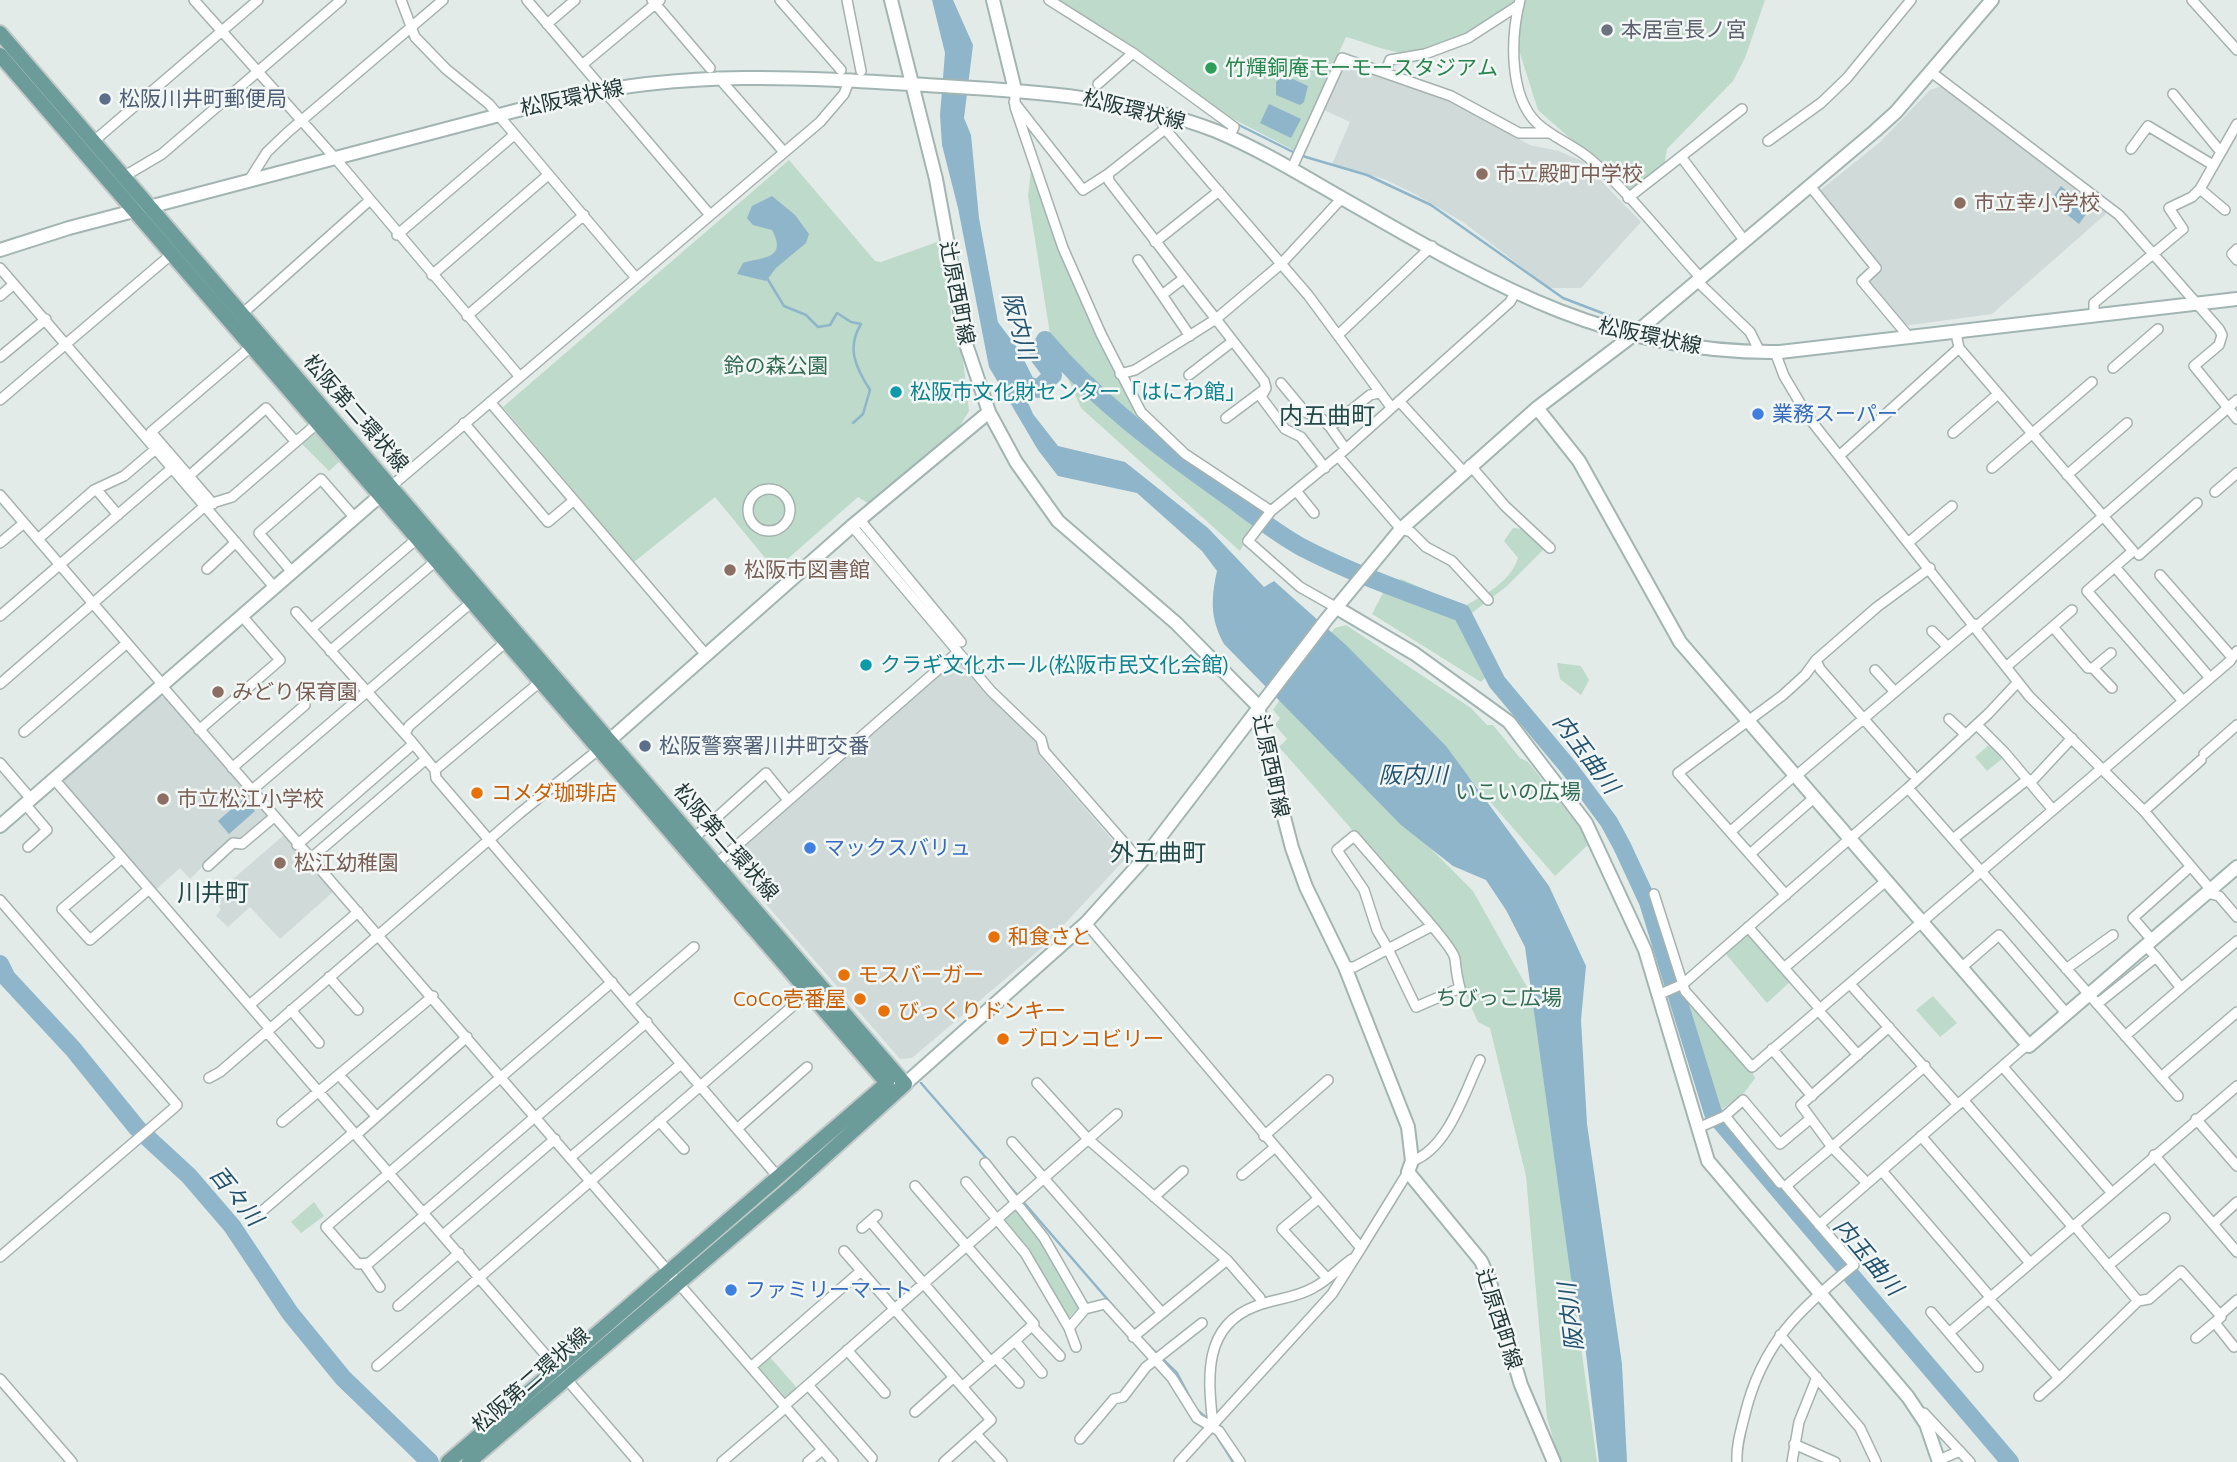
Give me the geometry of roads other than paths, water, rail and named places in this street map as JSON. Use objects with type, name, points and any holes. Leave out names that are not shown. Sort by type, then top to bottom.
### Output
[{"type":"main road","name":"松阪第二環状線","points":[[0,33],[123,177],[152,206],[386,490],[887,1083],[779,1178],[672,1278]]},
{"type":"main road","name":"松阪第二環状線","points":[[2,60],[319,422],[386,490],[419,537],[541,681],[695,837],[905,1084],[561,1372],[449,1461]]},
{"type":"main road","name":"松阪第二環状線","points":[[469,1462],[561,1372]]},
{"type":"street","points":[[194,0],[335,158],[520,377]]},
{"type":"street","points":[[94,141],[258,0]]},
{"type":"street","points":[[123,177],[162,154],[341,0]]},
{"type":"street","points":[[401,0],[415,37],[446,69],[489,104],[636,278]]},
{"type":"street","points":[[248,181],[267,152],[443,0]]},
{"type":"street","points":[[527,0],[710,215]]},
{"type":"street","points":[[547,24],[575,0]]},
{"type":"street","points":[[0,826],[464,423],[821,122],[844,94],[845,76],[780,0]]},
{"type":"street","points":[[847,0],[861,71]]},
{"type":"street","name":"辻原西町線","points":[[891,0],[917,84],[966,344],[989,412],[1016,461],[1058,522],[1176,623],[1259,707],[1260,725],[1288,838],[1306,887],[1345,967],[1408,1127],[1410,1166],[1480,1261],[1489,1279],[1521,1385],[1554,1462]]},
{"type":"street","points":[[993,0],[1011,94],[1063,248],[1120,374],[1141,412],[1156,429],[1185,454],[1268,514]]},
{"type":"street","points":[[1049,0],[1133,53],[1234,127],[1228,138]]},
{"type":"street","points":[[1768,141],[1821,103],[1847,78],[1911,0]]},
{"type":"street","points":[[2192,0],[2237,50]]},
{"type":"street","points":[[582,65],[656,1],[784,152]]},
{"type":"street","points":[[887,1083],[905,1084],[1086,923],[1141,862],[1326,620],[1401,529],[1537,408],[1632,336],[1875,131],[1931,72],[1988,1]]},
{"type":"street","points":[[1385,73],[1390,60],[1425,54],[1468,38],[1519,3]]},
{"type":"street","points":[[1519,3],[1512,35],[1518,80],[1528,111],[1549,133],[1589,158],[1628,198],[1749,332],[1760,352]]},
{"type":"street","points":[[1098,84],[1133,53]]},
{"type":"street","points":[[1292,168],[1342,58],[1451,96],[1519,133],[1549,133]]},
{"type":"street","name":"松阪環状線","points":[[0,250],[135,210],[496,115],[601,89],[714,72],[845,76],[1011,94],[1058,93],[1157,112],[1228,138],[1292,168],[1515,293],[1551,310],[1632,336],[1716,351],[1775,352],[2237,299]]},
{"type":"street","points":[[1931,72],[2119,215],[2153,251],[2222,335],[2219,345],[2194,366],[2233,403],[2237,419]]},
{"type":"street","points":[[1011,94],[1083,190],[1165,129]]},
{"type":"street","points":[[2173,94],[2220,151]]},
{"type":"street","points":[[1628,198],[1742,109]]},
{"type":"street","points":[[1157,112],[1165,129],[1281,264],[1391,407]]},
{"type":"street","points":[[2094,314],[2094,303],[2153,251],[2183,229],[2169,208],[2192,197],[2200,189],[2237,124]]},
{"type":"street","points":[[2131,149],[2148,126],[2213,165]]},
{"type":"street","points":[[397,234],[514,135]]},
{"type":"street","points":[[1682,158],[1744,240]]},
{"type":"street","points":[[1108,174],[1109,181],[1155,242],[1265,380],[1266,388],[1261,397],[1285,429],[1301,436],[1325,468]]},
{"type":"street","points":[[432,275],[548,175]]},
{"type":"street","points":[[1810,186],[1876,268],[1862,281],[1909,337]]},
{"type":"street","points":[[2200,189],[2225,210]]},
{"type":"street","points":[[1155,242],[1219,191]]},
{"type":"street","points":[[1120,374],[1135,370],[1216,319],[1281,264],[1342,198]]},
{"type":"street","points":[[242,314],[370,200]]},
{"type":"street","points":[[467,316],[584,215]]},
{"type":"street","points":[[1338,335],[1432,246]]},
{"type":"street","points":[[2237,250],[2232,254],[2237,260]]},
{"type":"street","points":[[0,400],[173,253]]},
{"type":"street","points":[[1138,260],[1190,335]]},
{"type":"street","points":[[0,268],[159,447],[189,476],[236,542],[275,587]]},
{"type":"street","points":[[1162,295],[1184,278]]},
{"type":"street","points":[[0,296],[14,284]]},
{"type":"street","points":[[1515,293],[1510,302],[1325,468],[1268,514],[1248,541],[1300,587],[1415,654],[1509,722],[1596,840],[1664,992],[1708,1161],[1908,1396],[1970,1462]]},
{"type":"street","points":[[0,357],[46,319]]},
{"type":"street","points":[[2113,368],[2158,329]]},
{"type":"street","points":[[1956,333],[1959,348],[2133,551],[2087,591],[2183,701]]},
{"type":"street","points":[[1189,376],[1233,341]]},
{"type":"street","points":[[209,504],[171,469],[151,432],[253,345]]},
{"type":"street","points":[[1839,456],[1959,348]]},
{"type":"street","points":[[1775,352],[1794,395],[2018,682],[2144,811],[2209,891],[2219,896],[2237,917]]},
{"type":"street","points":[[1992,468],[2092,382]]},
{"type":"street","points":[[1281,383],[1305,412],[1322,418],[1342,444]]},
{"type":"street","points":[[1226,418],[1266,388]]},
{"type":"street","points":[[1330,428],[1370,395],[1379,393]]},
{"type":"street","points":[[1953,433],[1998,394]]},
{"type":"street","points":[[1399,401],[1550,548]]},
{"type":"street","points":[[490,402],[707,656]]},
{"type":"street","points":[[1730,832],[2104,516],[2233,403]]},
{"type":"street","points":[[189,476],[266,408],[296,442]]},
{"type":"street","points":[[1537,408],[1579,461],[1679,642],[2028,1044]]},
{"type":"street","points":[[209,1078],[220,1072],[378,934],[604,745],[856,523],[989,412]]},
{"type":"street","points":[[0,684],[209,504],[232,497],[319,422]]},
{"type":"street","points":[[464,423],[548,522],[573,501]]},
{"type":"street","points":[[2067,474],[2127,423]]},
{"type":"street","points":[[38,539],[96,489],[124,477],[159,447]]},
{"type":"street","points":[[1338,456],[1401,529],[1411,532],[1426,547],[1452,561],[1488,600]]},
{"type":"street","points":[[0,616],[171,469]]},
{"type":"street","points":[[2215,492],[2237,473]]},
{"type":"street","points":[[292,572],[259,533],[321,479],[355,517]]},
{"type":"street","points":[[96,489],[118,515]]},
{"type":"street","points":[[776,490],[787,499],[790,513],[783,525],[771,531],[752,523],[749,503],[757,493],[776,490]]},
{"type":"street","points":[[1297,492],[1314,513]]},
{"type":"street","points":[[0,495],[297,845],[433,996],[672,1278],[833,1462]]},
{"type":"street","points":[[2139,555],[2197,503]]},
{"type":"street","points":[[1909,542],[1952,506]]},
{"type":"street","points":[[0,543],[24,523]]},
{"type":"street","points":[[856,523],[959,647],[991,691],[1041,739],[1044,751],[1141,862]]},
{"type":"street","points":[[311,629],[419,537]]},
{"type":"street","points":[[206,569],[236,542]]},
{"type":"street","points":[[330,652],[437,559]]},
{"type":"street","points":[[2115,567],[2210,678]]},
{"type":"street","points":[[1786,895],[1678,773],[1749,722],[1805,675],[1816,660],[1878,607],[1930,568]]},
{"type":"street","points":[[2160,575],[2233,656],[2237,669]]},
{"type":"street","points":[[251,791],[473,601]]},
{"type":"street","points":[[2006,667],[2072,610]]},
{"type":"street","points":[[296,612],[405,734],[435,770],[436,778],[779,1178]]},
{"type":"street","points":[[199,730],[280,660],[242,616]]},
{"type":"street","points":[[2053,627],[2088,668],[2094,668],[2111,653]]},
{"type":"street","points":[[1932,631],[1948,648]]},
{"type":"street","points":[[405,734],[409,726],[507,641]]},
{"type":"street","points":[[24,732],[127,643]]},
{"type":"street","points":[[717,863],[959,647]]},
{"type":"street","points":[[1654,894],[1685,991],[1752,1067],[2233,656]]},
{"type":"street","points":[[1816,660],[1820,669],[1912,774]]},
{"type":"street","points":[[2094,668],[2112,688]]},
{"type":"street","points":[[1875,670],[1895,692]]},
{"type":"street","points":[[435,770],[541,681]]},
{"type":"street","points":[[1664,992],[1683,984],[1851,839],[1977,725],[2018,682]]},
{"type":"street","points":[[232,768],[304,705]]},
{"type":"street","points":[[1949,719],[1966,735]]},
{"type":"street","points":[[1977,725],[2029,780],[2053,810]]},
{"type":"street","points":[[2144,811],[2237,725]]},
{"type":"street","points":[[1953,839],[2029,780],[2072,738]]},
{"type":"street","points":[[297,845],[412,745]]},
{"type":"street","points":[[310,859],[425,760]]},
{"type":"street","points":[[0,763],[47,830],[28,847]]},
{"type":"street","points":[[695,837],[766,773],[787,799]]},
{"type":"street","points":[[54,779],[638,1462]]},
{"type":"street","points":[[1908,788],[2178,1096]]},
{"type":"street","points":[[1750,854],[1815,797]]},
{"type":"street","points":[[208,866],[233,843],[242,844],[274,817]]},
{"type":"street","points":[[1354,836],[1451,951],[1460,988],[1416,1007],[1388,949],[1373,921],[1364,890],[1337,850],[1354,836]]},
{"type":"street","points":[[121,859],[62,909],[90,940],[148,890]]},
{"type":"street","points":[[2181,988],[2156,957],[2133,918],[2190,867]]},
{"type":"street","points":[[2093,1000],[2149,943],[2237,867]]},
{"type":"street","points":[[1784,968],[1886,881]]},
{"type":"street","points":[[0,900],[176,1106],[0,1257]]},
{"type":"street","points":[[253,1002],[358,912]]},
{"type":"street","points":[[1086,923],[1318,1199],[1358,1252]]},
{"type":"street","points":[[1345,967],[1354,967],[1432,926]]},
{"type":"street","points":[[1748,927],[1858,1055]]},
{"type":"street","points":[[1961,968],[1998,935],[2066,1013]]},
{"type":"street","points":[[2066,969],[2113,935]]},
{"type":"street","points":[[2125,1036],[2237,940]]},
{"type":"street","points":[[630,1002],[694,947]]},
{"type":"street","points":[[1819,1225],[2066,1013],[2093,1000],[2156,957]]},
{"type":"street","points":[[329,977],[358,1010]]},
{"type":"street","points":[[612,982],[326,1227],[358,1264],[369,1264],[647,1022]]},
{"type":"street","points":[[1850,984],[2073,1225],[2138,1301]]},
{"type":"street","points":[[377,1366],[810,991]]},
{"type":"street","points":[[282,1122],[433,996]]},
{"type":"street","points":[[291,1010],[319,1043]]},
{"type":"street","points":[[2161,1077],[2237,1012]]},
{"type":"street","points":[[1866,1182],[1832,1147],[1801,1105],[1889,1027]]},
{"type":"street","points":[[261,1212],[467,1037]]},
{"type":"street","points":[[1772,1049],[1812,1096]]},
{"type":"street","points":[[1179,1462],[1332,1294],[1410,1166],[1438,1139],[1458,1114],[1459,1103],[1480,1060]]},
{"type":"street","points":[[571,1157],[681,1064]]},
{"type":"street","points":[[1737,1462],[1738,1442],[1755,1379],[1780,1335],[1820,1293],[1853,1266],[1786,1186],[1925,1066]]},
{"type":"street","points":[[738,1128],[807,1067]]},
{"type":"street","points":[[2003,1067],[2112,1193]]},
{"type":"street","points":[[339,1075],[376,1116]]},
{"type":"street","points":[[1264,1136],[1328,1080]]},
{"type":"street","points":[[1037,1083],[1088,1140],[1227,1260],[1260,1298]]},
{"type":"street","points":[[1949,1333],[2196,1119],[2237,1087]]},
{"type":"street","points":[[1698,1128],[1725,1116],[1743,1100],[1780,1144],[1810,1119]]},
{"type":"street","points":[[722,1462],[1117,1114]]},
{"type":"street","points":[[1725,1116],[1780,1183]]},
{"type":"street","points":[[2196,1119],[2237,1166]]},
{"type":"street","points":[[659,1121],[684,1149]]},
{"type":"street","points":[[1921,1136],[2030,1262]]},
{"type":"street","points":[[443,1235],[555,1139]]},
{"type":"street","points":[[1012,1142],[1162,1313]]},
{"type":"street","points":[[1242,1175],[1274,1148]]},
{"type":"street","points":[[2154,1155],[2237,1252]]},
{"type":"street","points":[[985,1163],[1020,1200],[1085,1309]]},
{"type":"street","points":[[1154,1197],[1183,1171]]},
{"type":"street","points":[[1882,1171],[2059,1378]]},
{"type":"street","points":[[966,1182],[1031,1262],[1069,1328],[1076,1347]]},
{"type":"street","points":[[915,1186],[1059,1356]]},
{"type":"street","points":[[1318,1199],[1282,1229],[1326,1278]]},
{"type":"street","points":[[2213,1224],[2237,1202]]},
{"type":"street","points":[[862,1228],[874,1218],[923,1283],[993,1360],[1018,1383]]},
{"type":"street","points":[[2108,1265],[2165,1218]]},
{"type":"street","points":[[844,1251],[991,1420],[944,1462]]},
{"type":"street","points":[[1211,1427],[1210,1376],[1213,1351],[1223,1328],[1237,1314],[1312,1289],[1358,1252]]},
{"type":"street","points":[[398,1306],[459,1254]]},
{"type":"street","points":[[1137,1333],[1227,1260]]},
{"type":"street","points":[[364,1264],[380,1287]]},
{"type":"street","points":[[751,1367],[862,1271]]},
{"type":"street","points":[[2039,1396],[2138,1301],[2149,1298],[2181,1271],[2234,1347]]},
{"type":"street","points":[[2196,1338],[2237,1300]]},
{"type":"street","points":[[1069,1328],[1085,1309],[1105,1304],[1160,1358],[1192,1413],[1211,1427],[1240,1462]]},
{"type":"street","points":[[1931,1312],[1978,1367]]},
{"type":"street","points":[[1080,1439],[1114,1399],[1123,1397],[1146,1367],[1202,1323]]},
{"type":"street","points":[[962,1387],[1032,1326]]},
{"type":"street","points":[[1780,1335],[1860,1428],[1876,1462]]},
{"type":"street","points":[[1015,1341],[1042,1373]]},
{"type":"street","points":[[847,1350],[885,1393]]},
{"type":"street","points":[[1792,1462],[1799,1422],[1817,1377]]},
{"type":"street","points":[[915,1412],[953,1378]]},
{"type":"street","points":[[0,1379],[72,1462]]},
{"type":"street","points":[[808,1385],[872,1458]]},
{"type":"street","points":[[1908,1396],[1926,1423],[1939,1461],[1960,1451]]},
{"type":"street","points":[[976,1434],[1002,1462]]},
{"type":"street","points":[[1794,1444],[1835,1462]]},
{"type":"street","points":[[808,1462],[822,1450]]},
{"type":"water","name":"阪内川","points":[[932,0],[953,0],[973,45],[964,118],[971,135],[979,218],[999,328],[1033,414],[1058,446],[1125,462],[1208,528],[1264,587],[1274,581],[1347,646],[1446,746],[1549,886],[1586,966],[1581,1020],[1587,1124],[1622,1364],[1627,1462],[1599,1462],[1585,1345],[1571,1278],[1525,947],[1506,910],[1486,880],[1453,866],[1401,825],[1224,644],[1216,626],[1213,608],[1217,571],[1202,551],[1137,493],[1058,476],[1038,450],[989,367],[958,208],[942,145],[940,115],[945,53]]},
{"type":"water","points":[[1284,75],[1308,86],[1304,102],[1300,105],[1276,95],[1276,82]]},
{"type":"water","points":[[1269,104],[1301,119],[1291,138],[1260,123]]},
{"type":"water","points":[[2061,186],[2089,210],[2079,224],[2050,201]]},
{"type":"water","points":[[772,196],[795,215],[809,234],[806,243],[776,268],[766,281],[737,274],[743,263],[770,256],[775,252],[777,247],[772,230],[753,225],[747,218],[752,206]]},
{"type":"water","points":[[244,798],[255,811],[229,834],[218,821]]},
{"type":"waterway","points":[[1237,124],[1299,155],[1367,175],[1431,205],[1563,298],[1623,321]]},
{"type":"waterway","points":[[767,278],[784,306],[806,315],[818,327],[830,325],[837,313],[851,322],[861,324],[854,341],[855,358],[870,390],[863,414],[853,423]]},
{"type":"waterway","name":"内玉曲川","points":[[991,328],[1012,356],[1026,384],[1038,389],[1053,375],[1038,355],[1045,340],[1086,384],[1130,423],[1284,537],[1344,567],[1462,613],[1497,682],[1569,768],[1609,822],[1622,846],[1648,902],[1713,1113],[2010,1462]]},
{"type":"waterway","name":"百々川","points":[[0,964],[7,978],[73,1049],[137,1128],[189,1176],[232,1226],[290,1313],[343,1378],[430,1462]]},
{"type":"waterway","points":[[921,1083],[988,1160]]},
{"type":"waterway","points":[[994,1168],[1134,1330]]},
{"type":"waterway","points":[[1146,1343],[1177,1373],[1196,1409],[1209,1420]]},
{"type":"waterway","points":[[1215,1433],[1233,1462]]},
{"type":"place","name":"本居宣長ノ宮","points":[[1607,30]]},
{"type":"place","name":"竹輝銅庵モーモースタジアム","points":[[1211,68]]},
{"type":"place","name":"松阪川井町郵便局","points":[[105,99]]},
{"type":"place","name":"市立殿町中学校","points":[[1482,174]]},
{"type":"place","name":"市立幸小学校","points":[[1960,203]]},
{"type":"place","name":"松阪市文化財センター「はにわ館」","points":[[896,392]]},
{"type":"place","name":"業務スーパー","points":[[1758,414]]},
{"type":"place","name":"松阪市図書館","points":[[730,570]]},
{"type":"place","name":"クラギ文化ホール(松阪市民文化会館)","points":[[866,665]]},
{"type":"place","name":"みどり保育園","points":[[218,692]]},
{"type":"place","name":"松阪警察署川井町交番","points":[[645,746]]},
{"type":"place","name":"コメダ珈琲店","points":[[477,793]]},
{"type":"place","name":"市立松江小学校","points":[[163,799]]},
{"type":"place","name":"マックスバリュ","points":[[810,848]]},
{"type":"place","name":"松江幼稚園","points":[[280,863]]},
{"type":"place","name":"和食さと","points":[[994,937]]},
{"type":"place","name":"モスバーガー","points":[[844,975]]},
{"type":"place","name":"CoCo壱番屋","points":[[860,999]]},
{"type":"place","name":"びっくりドンキー","points":[[884,1011]]},
{"type":"place","name":"ブロンコビリー","points":[[1003,1039]]},
{"type":"place","name":"ファミリーマート","points":[[731,1290]]},
{"type":"district","name":"内五曲町","points":[[1327,416]]},
{"type":"district","name":"外五曲町","points":[[1158,853]]},
{"type":"district","name":"川井町","points":[[213,893]]},
{"type":"park label","name":"鈴の森公園","points":[[776,366]]},
{"type":"park label","name":"いこいの広場","points":[[1518,792]]},
{"type":"park label","name":"ちびっこ広場","points":[[1499,998]]}]
